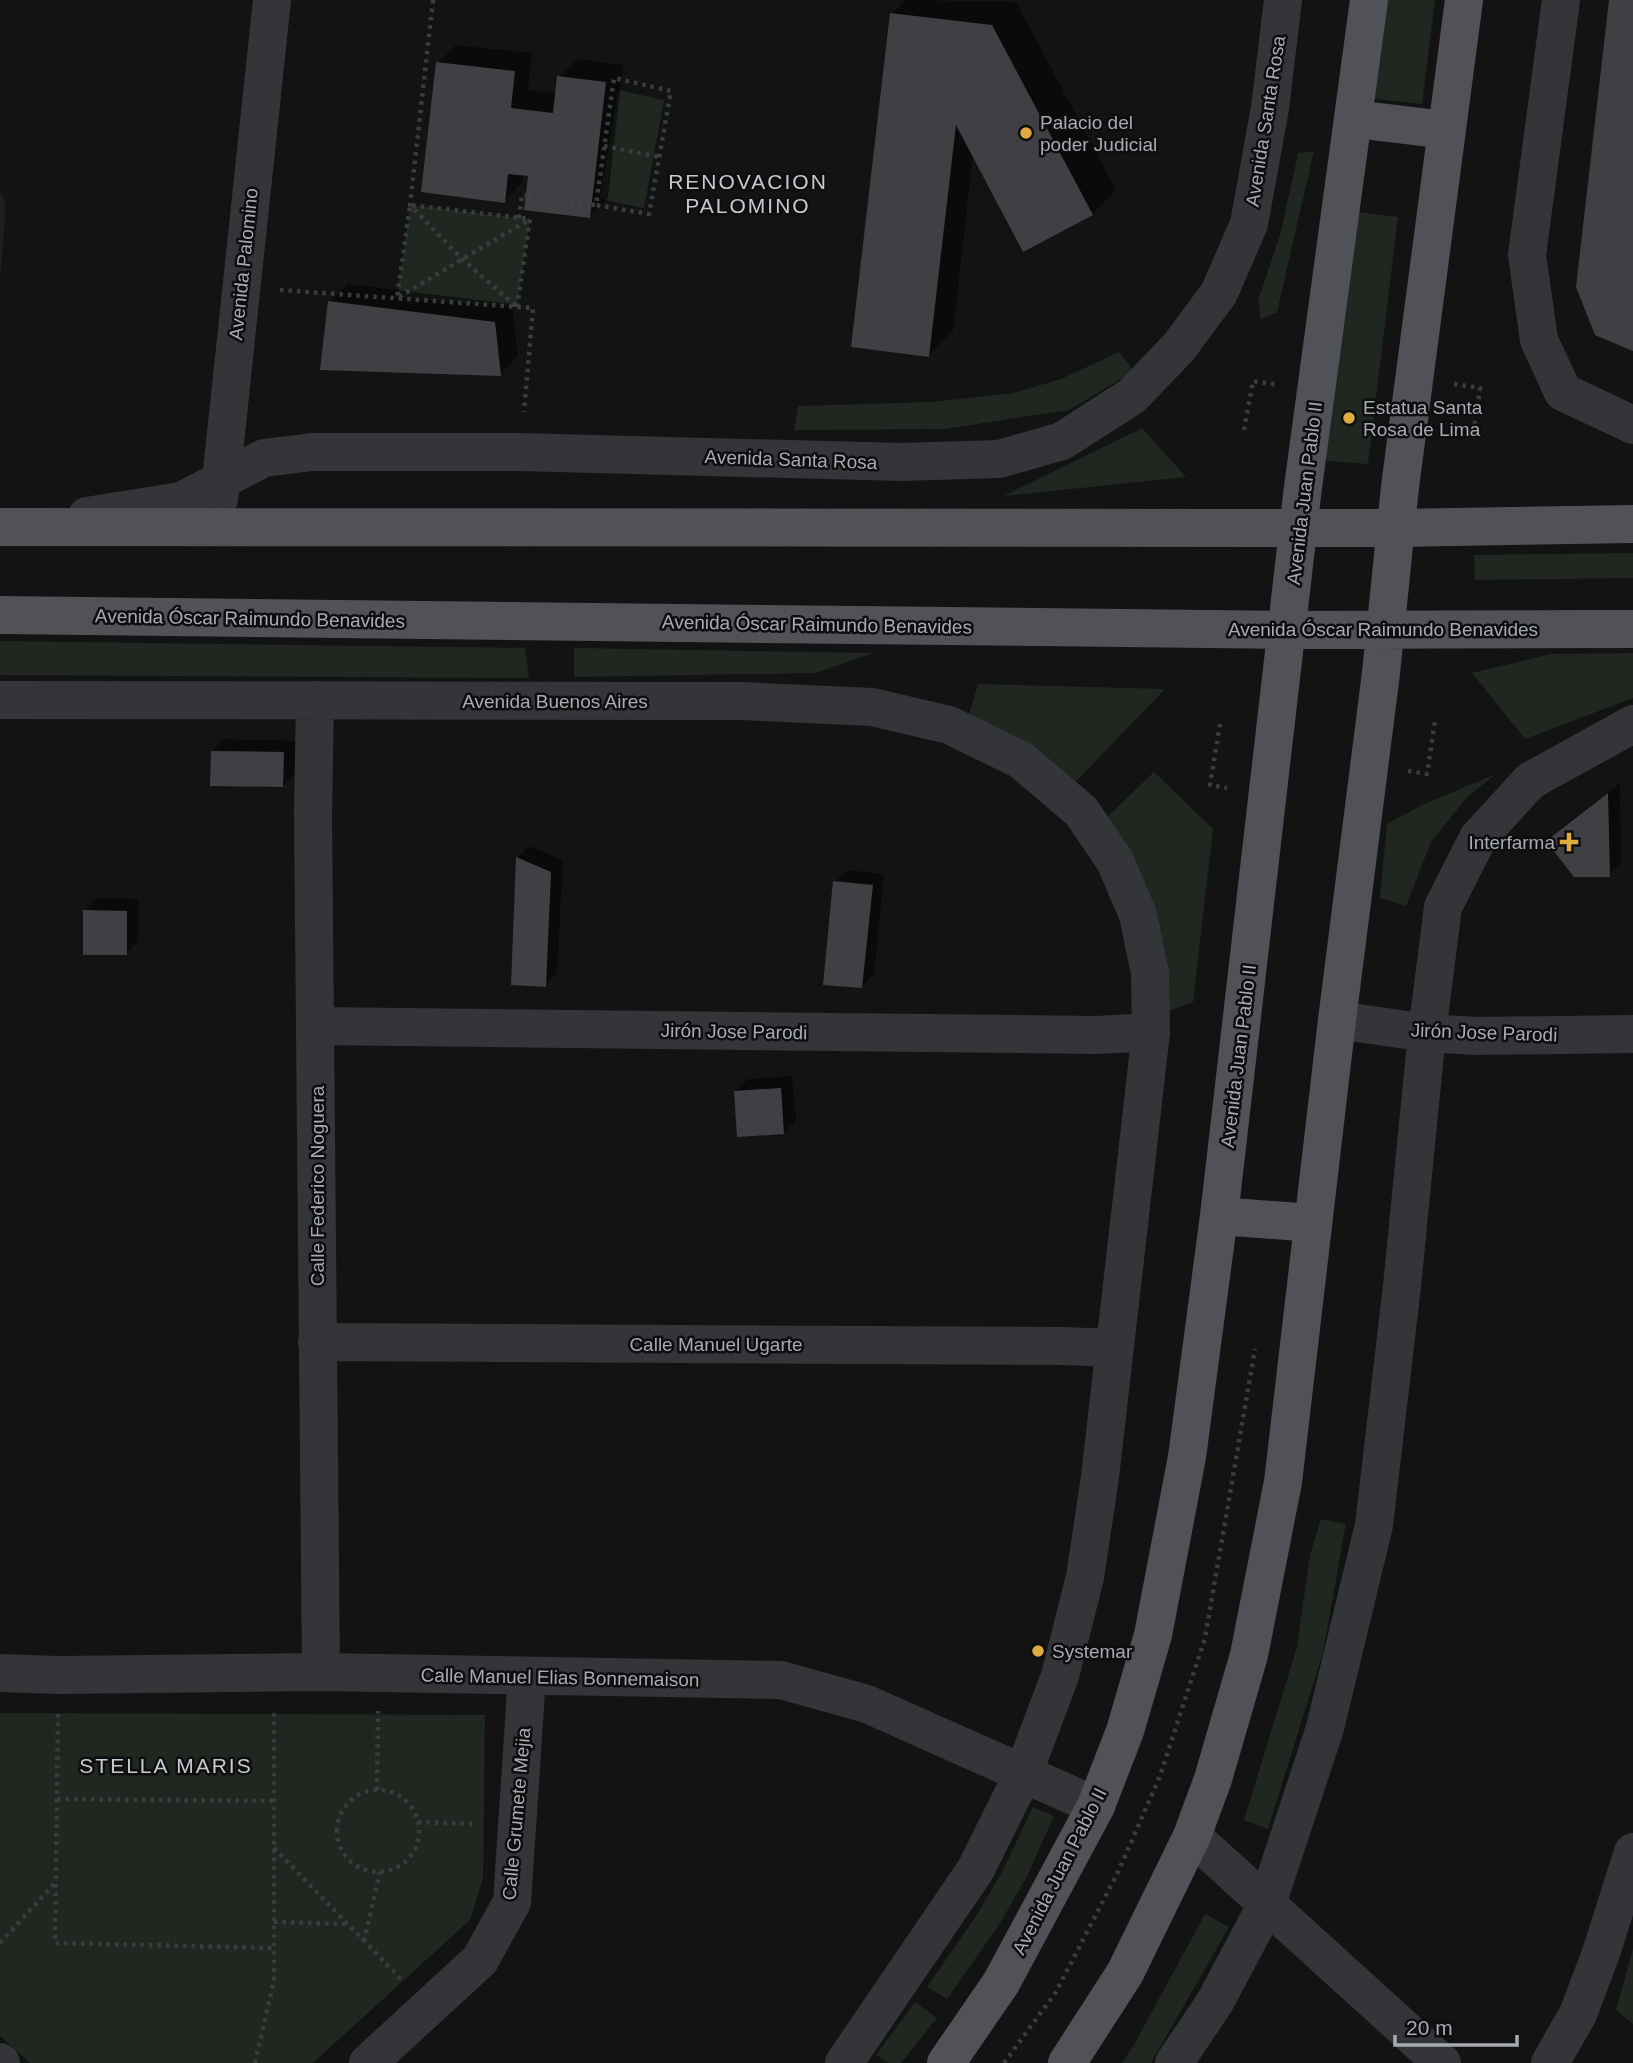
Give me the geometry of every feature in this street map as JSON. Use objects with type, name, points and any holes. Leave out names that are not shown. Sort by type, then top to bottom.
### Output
[{"type":"main road","name":"Avenida Juan Pablo II","points":[[946,2063],[1001,1983],[1096,1806],[1125,1731],[1153,1636],[1186,1457],[1219,1216],[1298,527],[1369,0]]},
{"type":"main road","points":[[1067,2063],[1125,1973],[1192,1836],[1213,1779],[1249,1655],[1283,1482],[1396,528],[1464,0]]},
{"type":"main road","points":[[1354,119],[1446,130]]},
{"type":"main road","points":[[5,527],[1396,528],[1633,524]]},
{"type":"main road","name":"Avenida Óscar Raimundo Benavides","points":[[0,615],[1287,630],[1633,629]]},
{"type":"main road","points":[[1219,1216],[1313,1223]]},
{"type":"street","name":"Avenida Palomino","points":[[214,527],[222,478],[272,0]]},
{"type":"street","name":"Avenida Santa Rosa","points":[[5,527],[181,501],[264,458],[312,452],[519,452],[902,462],[999,459],[1062,441],[1132,396],[1179,347],[1219,293],[1249,225],[1267,130],[1283,0]]},
{"type":"street","points":[[1561,0],[1527,255],[1539,340],[1563,392],[1633,425]]},
{"type":"street","name":"Avenida Buenos Aires","points":[[0,700],[727,701],[872,707],[949,725],[1021,760],[1081,811],[1115,860],[1138,915],[1150,973],[1151,1032]]},
{"type":"street","name":"Calle Federico Noguera","points":[[315,700],[313,815],[321,1672]]},
{"type":"street","points":[[1174,2063],[1214,2002],[1268,1903],[1325,1728],[1374,1525],[1443,907],[1478,838],[1530,781],[1633,724]]},
{"type":"street","name":"Jirón Jose Parodi","points":[[1337,1020],[1427,1033],[1476,1036],[1633,1034]]},
{"type":"street","name":"Jirón Jose Parodi","points":[[316,1026],[1097,1035],[1151,1032]]},
{"type":"street","points":[[844,2063],[976,1868],[1023,1774],[1060,1676],[1085,1577],[1100,1478],[1151,1032]]},
{"type":"street","name":"Calle Manuel Ugarte","points":[[317,1342],[1114,1348]]},
{"type":"street","name":"Calle Manuel Elias Bonnemaison","points":[[0,1673],[58,1675],[321,1672],[781,1681],[867,1704],[1096,1806]]},
{"type":"street","name":"Calle Grumete Mejia","points":[[368,2063],[480,1960],[512,1902],[527,1676]]},
{"type":"street","points":[[1192,1836],[1442,2063]]},
{"type":"street","points":[[1550,2063],[1578,2014],[1601,1953],[1633,1852]]},
{"type":"path","points":[[397,298],[433,0]]},
{"type":"path","points":[[519,218],[522,195],[649,214],[671,91],[614,79],[596,205]]},
{"type":"path","points":[[604,146],[659,156]]},
{"type":"path","points":[[410,205],[530,219]]},
{"type":"path","points":[[410,205],[463,260],[517,307]]},
{"type":"path","points":[[397,298],[530,219]]},
{"type":"path","points":[[517,307],[530,219]]},
{"type":"path","points":[[240,286],[533,308],[519,452]]},
{"type":"path","points":[[1244,430],[1253,381]]},
{"type":"path","points":[[1473,435],[1480,388]]},
{"type":"path","points":[[1427,774],[1435,721]]},
{"type":"path","points":[[1209,785],[1220,724]]},
{"type":"path","points":[[377,1790],[379,1673]]},
{"type":"path","points":[[255,2063],[274,1980],[275,1674]]},
{"type":"path","points":[[58,1675],[55,1943],[274,1948]]},
{"type":"path","points":[[377,1790],[391,1792],[413,1809],[419,1836],[406,1861],[394,1869],[380,1872],[355,1865],[346,1857],[337,1832],[338,1819],[344,1808],[364,1792],[377,1790]]},
{"type":"path","points":[[57,1799],[274,1801]]},
{"type":"path","points":[[418,1822],[517,1825]]},
{"type":"path","points":[[273,1847],[429,2008]]},
{"type":"path","points":[[364,1941],[380,1872]]},
{"type":"path","points":[[0,1943],[56,1882]]},
{"type":"path","points":[[274,1922],[348,1924]]},
{"type":"shaded area","points":[[1379,0],[1435,0],[1422,104],[1367,98]]},
{"type":"shaded area","points":[[618,90],[664,100],[644,208],[600,199]]},
{"type":"shaded area","points":[[1314,151],[1277,312],[1261,319],[1258,301],[1281,232],[1298,153]]},
{"type":"shaded area","points":[[0,190],[6,205],[0,281]]},
{"type":"shaded area","points":[[410,205],[530,219],[517,307],[397,298]]},
{"type":"shaded area","points":[[1349,211],[1398,217],[1368,464],[1315,460]]},
{"type":"shaded area","points":[[1119,352],[1134,371],[1069,410],[945,429],[794,430],[798,406],[932,402],[1013,393],[1061,379]]},
{"type":"shaded area","points":[[1142,428],[1186,477],[1004,496]]},
{"type":"shaded area","points":[[1633,553],[1633,578],[1475,580],[1474,555]]},
{"type":"shaded area","points":[[0,641],[525,648],[529,678],[0,675]]},
{"type":"shaded area","points":[[574,648],[873,653],[816,673],[574,677]]},
{"type":"shaded area","points":[[1633,653],[1633,698],[1525,739],[1472,673],[1551,654]]},
{"type":"shaded area","points":[[978,684],[1165,689],[1063,795],[968,718]]},
{"type":"shaded area","points":[[1154,772],[1213,829],[1193,1002],[1154,1017],[1105,819]]},
{"type":"shaded area","points":[[1496,774],[1468,796],[1431,842],[1406,906],[1380,898],[1387,824],[1422,805]]},
{"type":"shaded area","points":[[1321,1519],[1346,1524],[1323,1652],[1268,1829],[1244,1820],[1297,1647],[1310,1555]]},
{"type":"shaded area","points":[[0,1713],[485,1715],[483,1878],[470,1920],[313,2063],[30,2063],[0,2036]]},
{"type":"shaded area","points":[[1033,1807],[1054,1816],[1027,1876],[999,1925],[947,1999],[927,1987],[978,1913],[1003,1870]]},
{"type":"shaded area","points":[[1205,1914],[1229,1927],[1151,2063],[1122,2063],[1135,2043]]},
{"type":"shaded area","points":[[1633,1949],[1633,2024],[1616,2010]]},
{"type":"shaded area","points":[[915,2002],[937,2018],[901,2063],[889,2063],[876,2055]]},
{"type":"building","points":[[1609,0],[1633,0],[1633,351],[1595,335],[1576,287]]},
{"type":"building","points":[[890,13],[992,25],[1093,215],[1023,252],[956,125],[929,357],[851,347]]},
{"type":"building","points":[[436,62],[515,71],[511,108],[553,113],[557,76],[606,82],[590,218],[524,210],[528,176],[508,174],[505,203],[421,192]]},
{"type":"building","points":[[328,301],[495,322],[501,376],[320,370]]},
{"type":"building","points":[[211,751],[284,752],[283,787],[210,786]]},
{"type":"building","points":[[1608,793],[1610,877],[1574,877],[1546,841]]},
{"type":"building","points":[[516,857],[551,872],[546,987],[511,985]]},
{"type":"building","points":[[833,881],[873,885],[862,988],[823,985]]},
{"type":"building","points":[[83,910],[127,911],[127,955],[83,955]]},
{"type":"building","points":[[781,1088],[784,1134],[737,1137],[734,1091]]},
{"type":"place","name":"Palacio del poder Judicial","points":[[1026,133]]},
{"type":"place","name":"Estatua Santa Rosa de Lima","points":[[1349,418]]},
{"type":"place","name":"Interfarma","points":[[1569,842]]},
{"type":"place","name":"Systemar","points":[[1038,1651]]},
{"type":"district","name":"RENOVACION PALOMINO","points":[[748,194]]},
{"type":"district","name":"STELLA MARIS","points":[[166,1766]]}]
